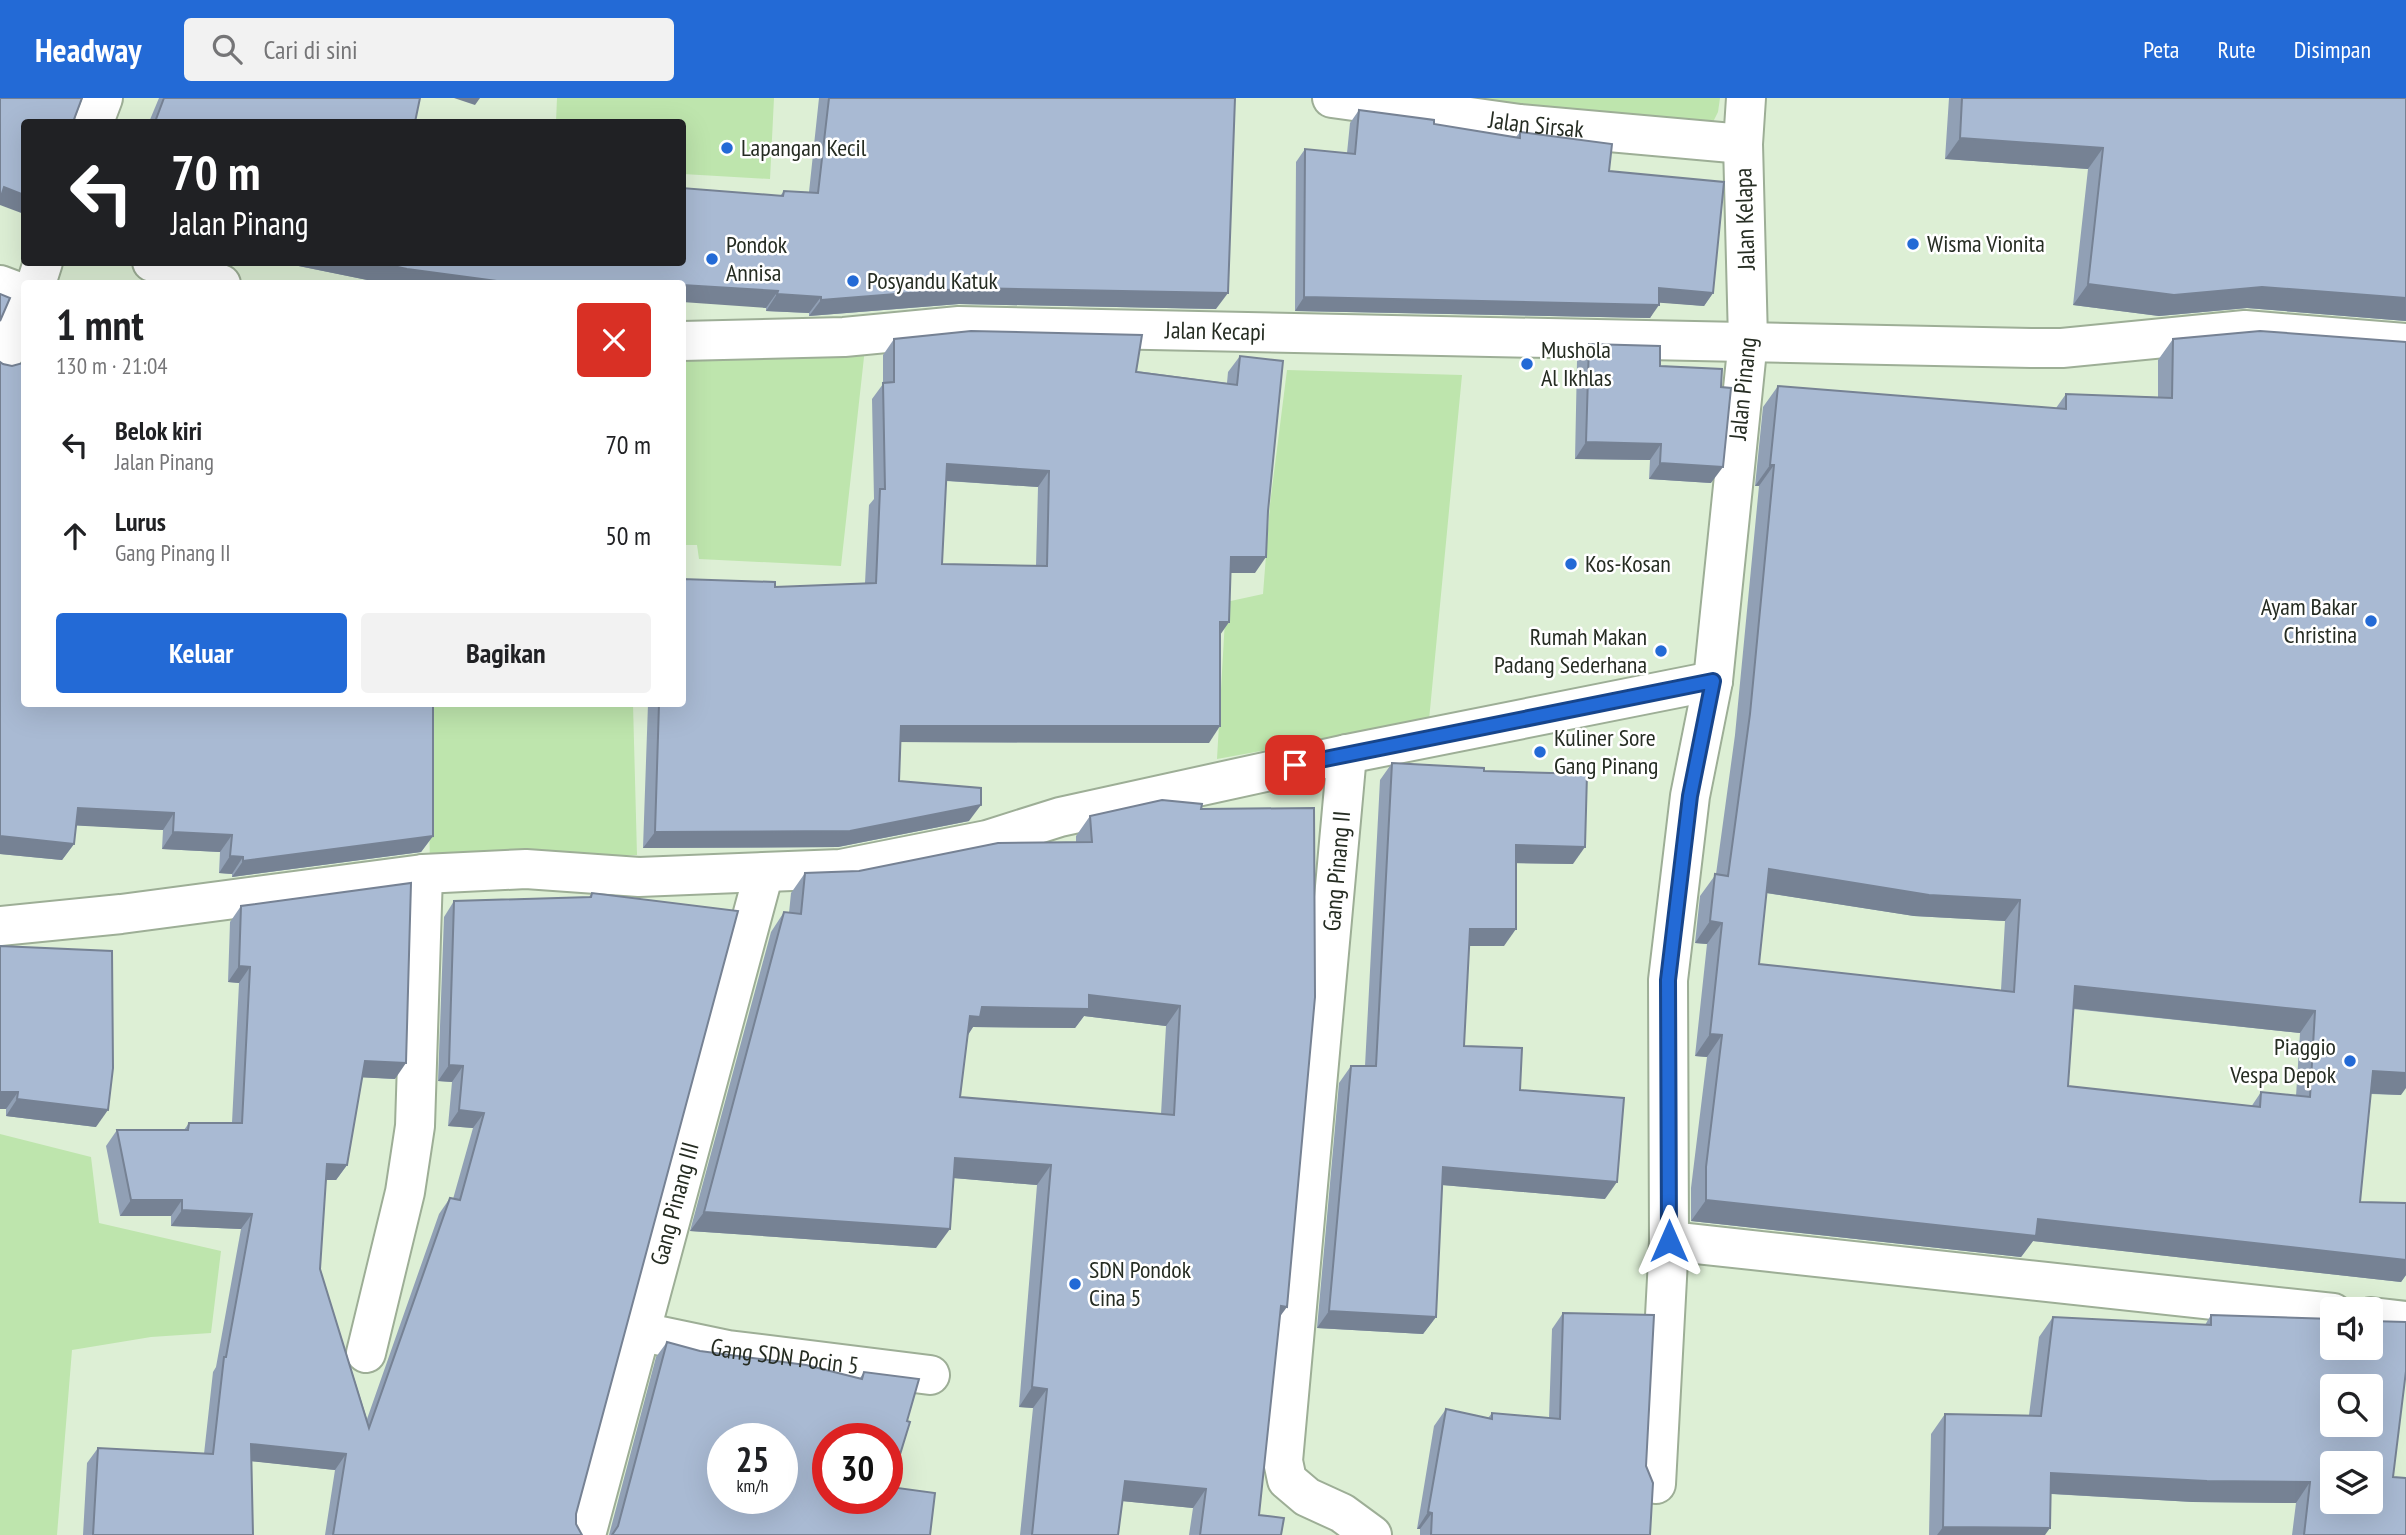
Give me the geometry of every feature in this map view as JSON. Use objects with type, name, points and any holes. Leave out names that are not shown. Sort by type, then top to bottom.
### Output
[{"type":"street","points":[[95,119],[103,98]]},
{"type":"street","name":"Jalan Sirsak","points":[[1332,98],[1507,122],[1743,144]]},
{"type":"street","name":"Jalan Kelapa","points":[[1746,98],[1743,144],[1748,341]]},
{"type":"street","points":[[165,266],[209,280]]},
{"type":"street","points":[[0,285],[21,293]]},
{"type":"street","points":[[0,361],[21,318]]},
{"type":"street","name":"Jalan Kecapi","points":[[686,341],[844,337],[959,326],[1748,341]]},
{"type":"street","name":"Jalan Pinang","points":[[1656,1484],[1669,1241],[1668,980],[1690,796],[1713,681],[1748,341],[2063,348],[2245,330],[2406,343]]},
{"type":"street","points":[[0,926],[121,914],[423,874],[526,869],[639,877],[841,869],[987,840],[1060,817],[1348,754],[1713,681]]},
{"type":"street","name":"Gang Pinang II","points":[[1348,754],[1283,1461],[1287,1480],[1307,1497],[1342,1513],[1372,1535]]},
{"type":"street","name":"Gang Pinang III","points":[[586,1535],[764,872]]},
{"type":"street","points":[[366,1353],[405,1192],[415,1126],[423,874]]},
{"type":"street","points":[[1669,1241],[2320,1312]]},
{"type":"street","points":[[2383,1318],[2406,1321]]},
{"type":"street","name":"Gang SDN Pocin 5","points":[[642,1332],[728,1350],[930,1375]]},
{"type":"green space","name":"Lapangan Kecil","points":[[557,98],[774,98],[770,179],[686,174],[686,119],[556,119]]},
{"type":"green space","points":[[1471,98],[1720,98],[1718,112],[1710,128]]},
{"type":"green space","points":[[865,348],[841,566],[699,559],[697,545],[686,545],[686,354]]},
{"type":"green space","points":[[1287,370],[1462,375],[1429,720],[1217,759],[1226,602],[1263,594],[1270,504]]},
{"type":"green space","points":[[426,707],[633,707],[637,855],[430,862]]},
{"type":"green space","points":[[0,1134],[91,1157],[99,1223],[221,1251],[211,1333],[151,1337],[72,1350],[57,1535],[0,1535]]},
{"type":"building","points":[[0,98],[82,98],[74,119],[21,119],[21,194],[4,187],[0,200]]},
{"type":"building","points":[[164,98],[420,98],[416,119],[156,119]]},
{"type":"building","points":[[829,98],[1235,98],[1228,293],[971,288],[821,300],[821,297],[777,294],[778,291],[686,285],[686,280],[489,280],[393,266],[686,266],[686,188],[783,196],[784,191],[818,193]]},
{"type":"building","points":[[1962,98],[2406,98],[2406,298],[2262,287],[2174,295],[2088,284],[2103,148],[1960,138]]},
{"type":"building","points":[[1359,110],[1434,120],[1434,124],[1520,138],[1520,132],[1612,144],[1609,171],[1724,182],[1713,293],[1659,288],[1659,305],[1304,297],[1305,149],[1355,154]]},
{"type":"building","points":[[0,294],[10,298],[0,321]]},
{"type":"building","points":[[971,331],[1142,335],[1136,372],[1237,385],[1240,356],[1283,361],[1266,557],[1231,557],[1229,622],[1220,622],[1220,726],[901,726],[899,781],[981,788],[981,805],[850,831],[655,832],[659,707],[686,707],[686,579],[775,582],[775,587],[876,583],[880,489],[885,489],[883,383],[894,382],[894,339]],"holes":[[[947,464],[1049,471],[1047,566],[942,564]]]},
{"type":"building","points":[[2260,331],[2406,342],[2406,1073],[2373,1071],[2360,1202],[2406,1203],[2406,1260],[2038,1219],[2036,1236],[1706,1200],[1706,1167],[1722,1035],[1710,1034],[1722,923],[1710,921],[1715,874],[1728,876],[1750,714],[1774,465],[1770,465],[1778,386],[2066,409],[2066,394],[2172,398],[2173,339]],"holes":[[[1769,869],[1929,895],[2020,900],[2014,992],[1759,964]],[[2075,986],[2315,1011],[2310,1097],[2261,1092],[2260,1107],[2068,1086]]]},
{"type":"building","points":[[1589,344],[1660,346],[1660,366],[1722,369],[1721,387],[1731,388],[1723,467],[1660,463],[1661,444],[1586,442]]},
{"type":"building","points":[[0,362],[12,366],[21,364],[21,707],[433,707],[433,836],[243,861],[243,857],[230,856],[232,835],[173,832],[174,813],[78,808],[74,844],[0,836]]},
{"type":"building","points":[[1392,763],[1484,768],[1484,771],[1587,774],[1585,847],[1516,845],[1516,929],[1470,929],[1464,1046],[1522,1048],[1520,1090],[1624,1098],[1617,1182],[1443,1167],[1436,1317],[1329,1311],[1351,1066],[1376,1066]]},
{"type":"building","points":[[1162,800],[1202,804],[1201,809],[1314,808],[1315,997],[1287,1307],[1281,1306],[1259,1515],[1284,1518],[1281,1535],[1200,1535],[1206,1489],[1125,1481],[1118,1535],[1032,1535],[1047,1389],[1032,1387],[1051,1165],[955,1158],[950,1229],[704,1212],[784,912],[801,914],[805,873],[859,871],[998,843],[1092,842],[1090,816]],"holes":[[[1089,995],[1180,1006],[1174,1115],[960,1097],[970,1016],[980,1017],[982,1007],[1089,1009]]]},
{"type":"building","points":[[411,883],[406,1063],[365,1061],[347,1165],[327,1164],[320,1269],[369,1428],[450,1198],[460,1200],[484,1113],[459,1110],[463,1066],[449,1065],[454,901],[591,897],[592,893],[738,911],[576,1514],[576,1524],[582,1535],[333,1535],[346,1454],[251,1444],[253,1535],[93,1535],[98,1448],[213,1454],[224,1357],[252,1214],[182,1210],[182,1200],[131,1200],[117,1130],[188,1130],[189,1123],[242,1123],[250,967],[239,966],[241,906]]},
{"type":"building","points":[[0,946],[112,951],[113,1068],[108,1110],[17,1099],[18,1092],[0,1092]]},
{"type":"building","points":[[1563,1313],[1654,1315],[1646,1466],[1653,1483],[1650,1535],[1431,1535],[1432,1513],[1428,1512],[1446,1409],[1492,1419],[1492,1413],[1560,1419]]},
{"type":"building","points":[[2211,1315],[2320,1319],[2320,1360],[2383,1360],[2383,1321],[2406,1322],[2406,1371],[2393,1477],[2406,1478],[2406,1535],[2304,1535],[2310,1482],[2207,1481],[2051,1473],[2050,1528],[1943,1527],[1945,1414],[2041,1416],[2053,1317],[2211,1325]]},
{"type":"building","points":[[667,1342],[700,1351],[806,1365],[862,1379],[864,1372],[919,1379],[903,1445],[903,1423],[812,1423],[812,1514],[903,1514],[903,1489],[935,1493],[930,1535],[612,1535],[618,1526]]},
{"type":"place","name":"Lapangan Kecil","points":[[727,148]]},
{"type":"place","name":"Wisma Vionita","points":[[1913,244]]},
{"type":"place","name":"Pondok Annisa","points":[[712,259]]},
{"type":"place","name":"Posyandu Katuk","points":[[853,281]]},
{"type":"place","name":"Mushola Al Ikhlas","points":[[1527,364]]},
{"type":"place","name":"Kos-Kosan","points":[[1571,564]]},
{"type":"place","name":"Ayam Bakar Christina","points":[[2371,621]]},
{"type":"place","name":"Rumah Makan Padang Sederhana","points":[[1661,651]]},
{"type":"place","name":"Kuliner Sore Gang Pinang","points":[[1540,752]]},
{"type":"place","name":"Piaggio Vespa Depok","points":[[2350,1061]]},
{"type":"place","name":"SDN Pondok Cina 5","points":[[1075,1284]]},
{"type":"route","points":[[1295,765],[1713,681],[1690,796],[1668,980],[1669,1241]]}]
